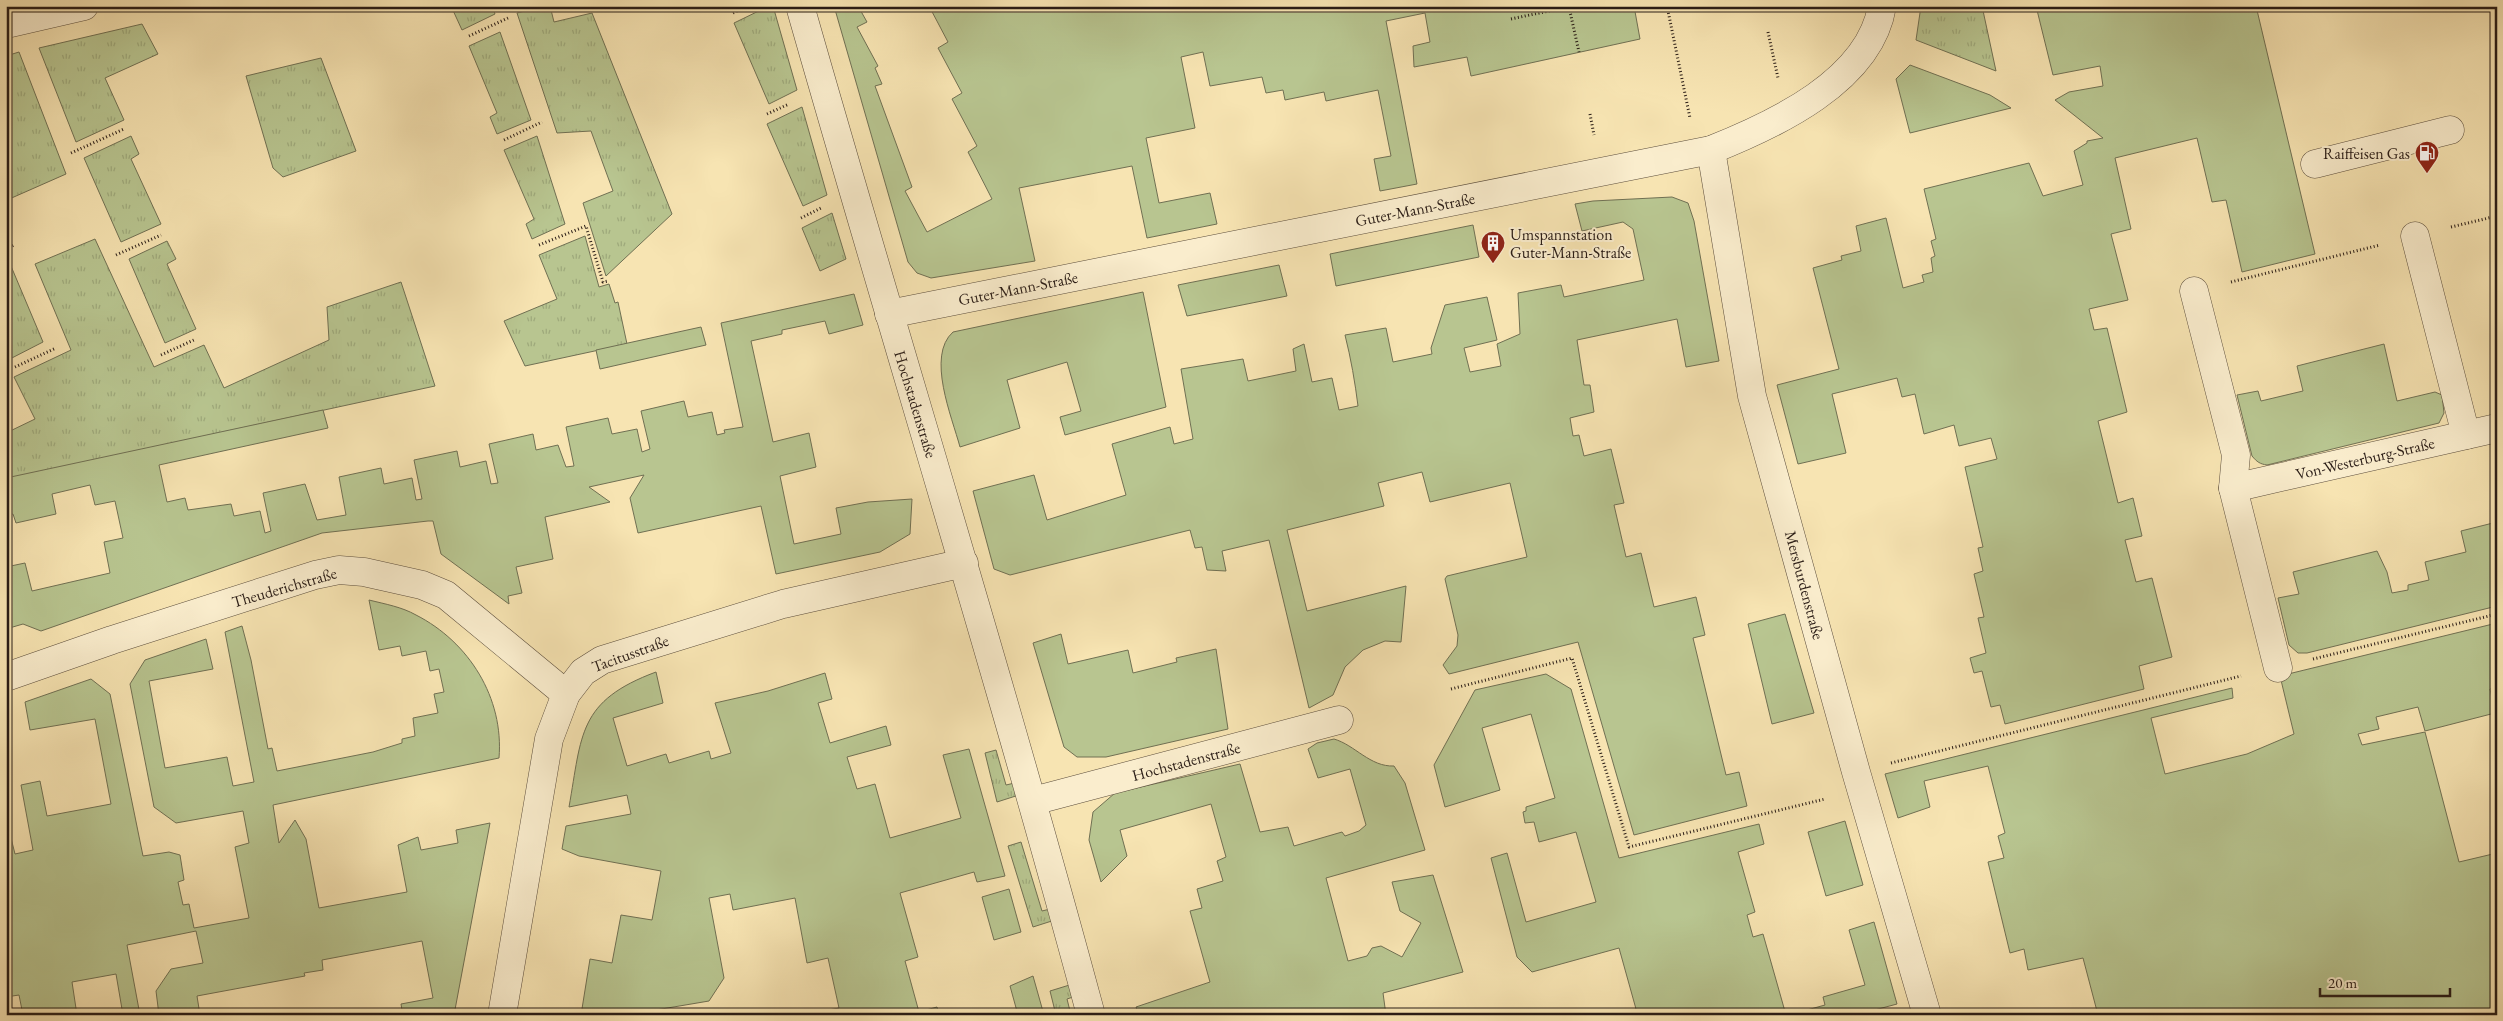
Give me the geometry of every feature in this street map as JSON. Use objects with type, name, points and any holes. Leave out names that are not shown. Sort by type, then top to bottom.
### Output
[{"type":"street","points":[[6,24],[84,6]]},
{"type":"street","name":"Hochstadenstraße","points":[[800,6],[1033,801],[1091,1015]]},
{"type":"street","name":"Guter-Mann-Straße","points":[[890,314],[1711,150],[1782,119],[1822,91],[1857,60],[1867,47],[1874,35],[1882,6]]},
{"type":"street","points":[[2315,164],[2450,130]]},
{"type":"street","name":"Mersburdenstraße","points":[[1711,150],[1752,396],[1859,781],[1927,1015]]},
{"type":"street","points":[[2415,236],[2466,435]]},
{"type":"street","points":[[2194,291],[2236,455],[2233,488],[2278,668]]},
{"type":"street","name":"Von-Westerburg-Straße","points":[[2233,488],[2497,428]]},
{"type":"street","name":"Tacitusstraße","points":[[502,1015],[549,739],[566,694],[583,672],[591,665],[652,643],[783,604],[964,563]]},
{"type":"street","name":"Theuderichstraße","points":[[6,677],[121,637],[315,575],[339,570],[389,577],[422,585],[446,596],[566,694]]},
{"type":"street","name":"Hochstadenstraße","points":[[1033,801],[1339,720]]},
{"type":"path","points":[[733,13],[747,6]]},
{"type":"path","points":[[1667,6],[1690,119]]},
{"type":"path","points":[[1512,19],[1571,7],[1579,52]]},
{"type":"path","points":[[469,36],[508,18]]},
{"type":"path","points":[[1768,32],[1780,87]]},
{"type":"path","points":[[767,114],[797,101]]},
{"type":"path","points":[[1590,114],[1595,142]]},
{"type":"path","points":[[504,140],[542,122]]},
{"type":"path","points":[[71,152],[124,129]]},
{"type":"path","points":[[2194,291],[2497,216]]},
{"type":"path","points":[[539,245],[586,226],[603,282],[608,281]]},
{"type":"path","points":[[116,255],[161,235]]},
{"type":"path","points":[[6,249],[14,245]]},
{"type":"path","points":[[161,355],[196,339]]},
{"type":"path","points":[[15,368],[56,348]]},
{"type":"path","points":[[1451,689],[1572,658],[1629,847],[1859,781],[2278,668],[2497,614]]},
{"type":"green space","points":[[451,6],[492,6],[495,14],[462,30]]},
{"type":"green space","points":[[550,6],[554,22],[592,13],[672,214],[606,276],[583,203],[613,191],[591,131],[557,133],[517,13]]},
{"type":"green space","points":[[769,6],[773,6],[797,90],[769,104],[734,23]]},
{"type":"green space","points":[[834,6],[858,6],[867,22],[857,27],[878,66],[875,68],[882,84],[875,86],[912,187],[905,191],[927,232],[992,199],[968,152],[977,146],[952,99],[962,93],[938,48],[948,42],[929,6],[1634,6],[1640,39],[1471,76],[1467,57],[1414,67],[1413,46],[1430,42],[1425,13],[1386,21],[1417,184],[1380,191],[1374,159],[1391,156],[1378,90],[1326,101],[1324,92],[1285,100],[1283,90],[1266,93],[1262,77],[1210,86],[1203,52],[1181,57],[1195,128],[1146,138],[1159,203],[1210,193],[1217,224],[1147,238],[1132,166],[1019,188],[1035,261],[931,278],[917,273],[908,262]]},
{"type":"green space","points":[[1921,6],[1982,6],[1996,71],[1916,40]]},
{"type":"green space","points":[[2036,6],[2256,6],[2315,254],[2242,272],[2226,200],[2212,202],[2197,138],[2115,158],[2131,229],[2111,234],[2128,300],[2089,309],[2094,330],[2107,328],[2127,412],[2098,421],[2118,503],[2133,498],[2142,536],[2125,540],[2136,582],[2152,578],[2172,657],[2139,666],[2144,689],[2005,724],[2000,705],[1991,707],[1982,671],[1974,673],[1970,658],[1986,653],[1978,618],[1984,617],[1974,574],[1983,571],[1978,548],[1983,547],[1965,467],[1997,459],[1991,438],[1959,446],[1954,425],[1924,434],[1915,394],[1902,397],[1897,378],[1832,394],[1846,453],[1798,464],[1777,385],[1839,369],[1813,268],[1842,260],[1841,256],[1861,251],[1856,226],[1886,218],[1903,288],[1924,282],[1922,275],[1933,272],[1931,258],[1935,256],[1931,241],[1936,239],[1924,189],[2029,163],[2043,196],[2083,185],[2074,151],[2087,143],[2087,141],[2103,138],[2055,100],[2069,92],[2103,86],[2100,66],[2053,75]]},
{"type":"green space","points":[[142,24],[158,54],[105,78],[124,120],[76,142],[39,48]]},
{"type":"green space","points":[[500,32],[531,120],[497,134],[490,117],[497,113],[469,46]]},
{"type":"green space","points":[[19,52],[66,174],[7,200],[6,56]]},
{"type":"green space","points":[[321,58],[356,151],[283,177],[273,168],[246,76]]},
{"type":"green space","points":[[1910,65],[1990,95],[2011,108],[1910,133],[1896,79]]},
{"type":"green space","points":[[802,107],[827,195],[803,206],[767,124]]},
{"type":"green space","points":[[131,136],[139,154],[131,159],[161,224],[121,242],[84,158]]},
{"type":"green space","points":[[537,136],[565,224],[532,239],[526,224],[534,219],[504,150]]},
{"type":"green space","points":[[1672,197],[1688,203],[1694,221],[1719,361],[1686,367],[1677,319],[1577,340],[1584,385],[1590,385],[1594,412],[1570,418],[1573,436],[1579,435],[1584,456],[1611,449],[1624,503],[1614,505],[1626,557],[1641,553],[1654,607],[1696,597],[1705,635],[1693,638],[1726,775],[1739,772],[1747,806],[1634,835],[1578,642],[1449,674],[1443,665],[1457,646],[1458,635],[1445,579],[1447,576],[1527,557],[1510,483],[1430,502],[1422,472],[1378,483],[1384,506],[1287,530],[1307,611],[1406,586],[1401,642],[1385,641],[1363,650],[1345,667],[1333,695],[1309,708],[1269,540],[1222,551],[1226,571],[1207,570],[1202,547],[1195,548],[1190,530],[1010,575],[994,569],[973,491],[1034,475],[1047,520],[1126,495],[1112,444],[1170,427],[1174,444],[1193,439],[1181,369],[1243,359],[1248,381],[1296,371],[1293,349],[1304,344],[1312,382],[1332,378],[1339,410],[1358,406],[1353,370],[1345,335],[1386,328],[1393,362],[1432,354],[1431,348],[1445,305],[1487,297],[1497,340],[1464,348],[1470,372],[1501,366],[1497,344],[1520,334],[1518,293],[1561,285],[1564,297],[1644,280],[1633,229],[1623,222],[1582,231],[1575,204],[1593,201]]},
{"type":"green space","points":[[832,213],[846,259],[820,271],[802,228]]},
{"type":"green space","points":[[1473,225],[1479,257],[1336,286],[1330,254]]},
{"type":"green space","points":[[585,236],[599,287],[609,284],[615,303],[618,302],[627,344],[525,366],[504,321],[557,299],[539,255]]},
{"type":"green space","points":[[95,239],[154,367],[204,345],[224,388],[329,340],[327,307],[401,282],[435,386],[6,479],[6,433],[35,419],[14,377],[71,350],[35,264]]},
{"type":"green space","points":[[167,241],[176,259],[167,264],[196,329],[165,343],[129,259]]},
{"type":"green space","points":[[8,259],[43,342],[6,361],[6,260]]},
{"type":"green space","points":[[1279,265],[1287,296],[1187,316],[1178,285]]},
{"type":"green space","points":[[1143,292],[1166,407],[1065,435],[1060,417],[1081,411],[1067,362],[1007,380],[1020,428],[960,447],[947,404],[941,371],[945,343],[953,332]]},
{"type":"green space","points":[[854,294],[863,325],[829,334],[825,321],[782,330],[782,334],[751,341],[773,442],[809,433],[816,467],[780,476],[794,544],[841,534],[836,508],[868,502],[912,499],[910,534],[880,552],[776,574],[761,506],[638,533],[630,498],[644,475],[589,487],[610,502],[545,517],[553,559],[516,567],[522,593],[508,596],[509,604],[441,554],[433,521],[428,521],[322,533],[41,631],[23,624],[6,629],[6,567],[25,563],[32,591],[110,573],[104,542],[123,538],[115,501],[95,505],[90,485],[52,494],[56,514],[16,523],[13,514],[6,515],[6,478],[323,410],[328,428],[159,465],[167,502],[185,498],[188,510],[231,504],[234,516],[260,511],[265,533],[271,531],[263,493],[305,484],[317,520],[346,515],[339,477],[381,468],[384,484],[412,478],[416,500],[422,499],[414,460],[457,451],[460,467],[486,461],[491,484],[498,483],[489,444],[533,434],[536,450],[558,445],[566,467],[574,466],[566,427],[608,418],[612,434],[637,429],[642,452],[650,449],[641,411],[684,401],[688,417],[712,412],[717,435],[725,433],[724,430],[743,427],[721,323]]},
{"type":"green space","points":[[701,327],[706,345],[600,369],[596,350]]},
{"type":"green space","points":[[2384,344],[2397,401],[2435,392],[2442,395],[2444,413],[2439,423],[2267,465],[2255,460],[2252,456],[2237,395],[2258,391],[2261,401],[2303,391],[2297,366]]},
{"type":"green space","points":[[2497,522],[2497,606],[2307,653],[2298,653],[2289,645],[2278,598],[2299,594],[2293,572],[2377,551],[2387,572],[2392,593],[2408,590],[2408,585],[2429,580],[2425,562],[2466,552],[2461,531]]},
{"type":"green space","points":[[369,600],[411,612],[435,626],[467,656],[489,694],[496,714],[499,758],[273,805],[279,843],[295,820],[306,839],[319,908],[407,892],[398,845],[418,837],[421,850],[458,843],[456,830],[490,823],[454,1015],[380,1015],[402,1010],[401,1004],[433,998],[422,941],[322,960],[323,970],[304,973],[305,976],[197,996],[200,1015],[159,1015],[156,991],[171,969],[203,963],[196,931],[127,945],[140,1015],[123,1015],[116,974],[72,982],[77,1015],[23,1015],[19,995],[6,997],[6,839],[11,838],[15,854],[33,850],[21,785],[40,781],[47,816],[111,804],[95,719],[30,730],[25,702],[91,679],[110,694],[143,856],[169,852],[180,855],[184,880],[178,882],[183,905],[189,904],[194,928],[249,918],[235,847],[249,843],[243,811],[176,823],[154,807],[130,684],[145,660],[206,639],[213,669],[149,681],[165,768],[227,757],[233,786],[254,782],[225,632],[242,626],[251,660],[268,749],[272,748],[277,771],[373,752],[402,743],[402,739],[415,736],[413,718],[438,713],[434,694],[444,692],[439,669],[430,671],[426,651],[402,656],[400,646],[379,650]]},
{"type":"green space","points":[[1785,614],[1814,713],[1772,724],[1748,624]]},
{"type":"green space","points":[[2497,623],[2497,687],[2490,689],[2495,713],[2425,731],[2418,707],[2376,717],[2379,729],[2358,734],[2362,745],[2425,732],[2459,862],[2497,853],[2497,1015],[2098,1015],[2083,958],[2028,970],[2024,949],[2010,953],[1988,862],[2004,858],[1998,836],[2005,833],[1988,766],[1924,781],[1930,807],[1898,818],[1885,774],[2232,688],[2233,698],[2151,718],[2165,774],[2247,754],[2294,734],[2280,676]]},
{"type":"green space","points":[[1061,634],[1068,664],[1128,650],[1133,673],[1177,662],[1176,658],[1216,649],[1228,729],[1106,757],[1077,757],[1064,747],[1033,643]]},
{"type":"green space","points":[[656,672],[663,703],[613,718],[627,766],[666,754],[669,763],[709,751],[711,759],[731,753],[715,703],[768,691],[825,673],[832,699],[818,703],[830,743],[886,726],[891,745],[847,757],[857,789],[875,784],[890,838],[961,818],[943,755],[969,749],[1005,876],[977,882],[974,872],[900,893],[918,957],[905,961],[919,1012],[937,1007],[939,1015],[818,1015],[817,1012],[839,1008],[828,958],[807,963],[795,898],[733,910],[730,894],[709,898],[724,978],[709,1001],[626,1015],[581,1015],[590,959],[612,963],[621,915],[652,920],[661,871],[579,856],[562,849],[566,826],[631,814],[627,795],[569,807],[577,759],[588,723],[598,708],[611,695],[630,683]]},
{"type":"green space","points":[[1546,674],[1571,689],[1619,858],[1759,824],[1764,844],[1738,852],[1755,912],[1747,915],[1753,937],[1763,934],[1786,1015],[1617,1015],[1636,1009],[1619,948],[1532,972],[1517,957],[1491,858],[1507,853],[1526,922],[1596,902],[1576,832],[1539,842],[1534,822],[1525,823],[1523,812],[1526,811],[1526,807],[1555,798],[1531,714],[1482,728],[1500,790],[1445,807],[1434,765],[1475,690]]},
{"type":"green space","points":[[1334,739],[1377,763],[1394,766],[1405,783],[1425,850],[1326,878],[1348,961],[1367,956],[1372,948],[1381,946],[1402,957],[1421,923],[1400,911],[1392,882],[1433,875],[1463,972],[1383,993],[1386,1015],[1256,1015],[1255,1010],[1238,1015],[1139,1015],[1136,1007],[1210,982],[1190,911],[1202,908],[1197,889],[1223,881],[1217,861],[1226,857],[1211,804],[1120,830],[1127,856],[1101,882],[1089,840],[1093,812],[1115,793],[1240,764],[1260,832],[1288,827],[1294,846],[1342,832],[1345,836],[1359,831],[1366,825],[1350,769],[1318,778],[1308,749],[1317,743]]},
{"type":"green space","points":[[996,750],[1006,785],[1019,782],[1022,794],[997,802],[985,753]]},
{"type":"green space","points":[[1845,821],[1863,885],[1826,896],[1808,832]]},
{"type":"green space","points":[[1021,842],[1042,911],[1054,908],[1058,919],[1033,927],[1008,846]]},
{"type":"green space","points":[[1009,889],[1021,932],[994,940],[982,897]]},
{"type":"green space","points":[[1874,922],[1897,1004],[1856,1015],[1789,1015],[1825,1005],[1823,997],[1865,985],[1849,930]]},
{"type":"green space","points":[[1033,976],[1044,1015],[1018,1015],[1010,986]]},
{"type":"green space","points":[[1076,983],[1079,995],[1067,999],[1071,1015],[1056,1015],[1050,991]]},
{"type":"place","name":"Raiffeisen Gas","points":[[2427,174]]},
{"type":"place","name":"Umspannstation Guter-Mann-Straße","points":[[1493,264]]}]
